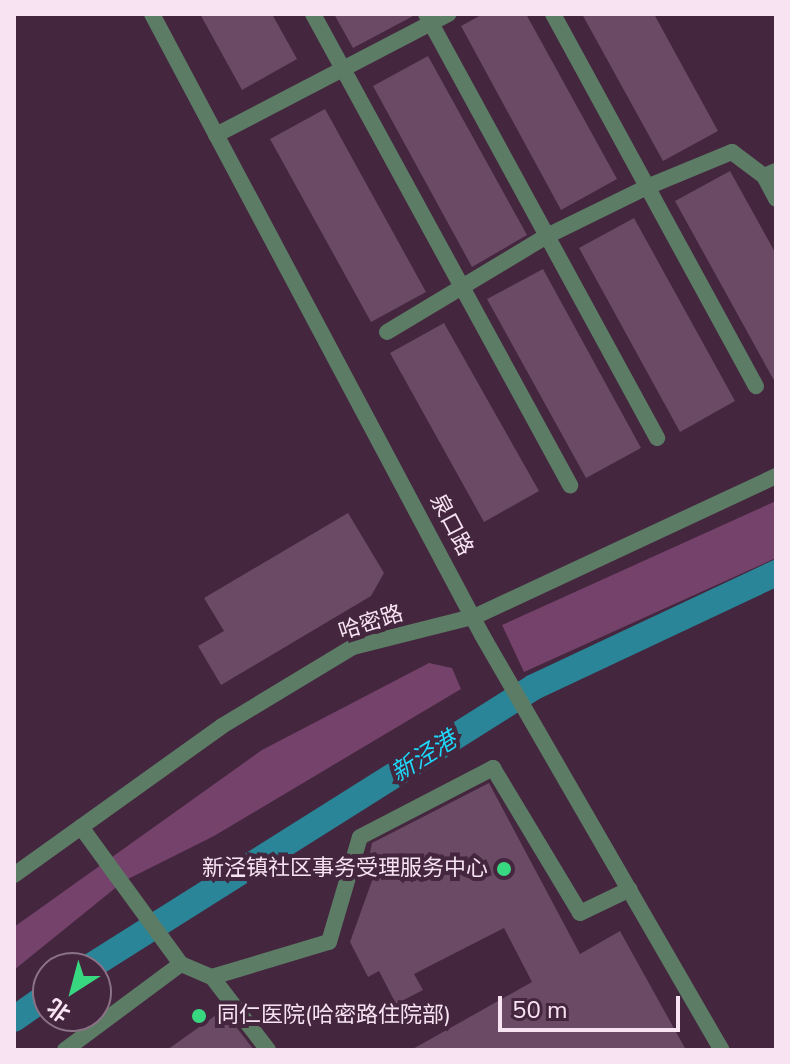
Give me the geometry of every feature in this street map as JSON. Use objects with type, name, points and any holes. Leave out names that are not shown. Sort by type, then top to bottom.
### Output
[{"type":"street","name":"泉口路","points":[[152,14],[476,616],[482,635],[722,1050]]},
{"type":"street","points":[[313,14],[570,485]]},
{"type":"street","points":[[216,135],[343,69],[428,19],[448,14]]},
{"type":"street","points":[[553,14],[756,386]]},
{"type":"street","points":[[428,19],[657,438]]},
{"type":"street","points":[[387,332],[547,236],[647,187],[732,152],[770,174],[776,199]]},
{"type":"street","name":"哈密路","points":[[14,875],[222,726],[353,647],[476,616],[776,476]]},
{"type":"street","points":[[212,977],[329,942],[360,837],[493,768],[580,913],[630,889]]},
{"type":"street","points":[[81,827],[124,881],[181,964],[212,977],[268,1050]]},
{"type":"street","points":[[65,1050],[181,964]]},
{"type":"shaded area","points":[[776,501],[776,558],[524,672],[502,625]]},
{"type":"shaded area","points":[[429,663],[452,668],[461,689],[214,836],[124,881],[36,952],[32,952],[32,955],[14,970],[14,927],[262,750]]},
{"type":"building","points":[[200,14],[272,14],[297,59],[242,90]]},
{"type":"building","points":[[334,14],[415,14],[415,15],[353,48]]},
{"type":"building","points":[[483,14],[526,14],[617,179],[561,210],[461,26]]},
{"type":"building","points":[[582,14],[654,14],[718,131],[663,161]]},
{"type":"building","points":[[428,56],[527,235],[472,267],[373,86]]},
{"type":"building","points":[[325,109],[426,292],[371,322],[270,139]]},
{"type":"building","points":[[730,171],[776,254],[776,384],[675,201]]},
{"type":"building","points":[[634,218],[735,401],[680,432],[579,248]]},
{"type":"building","points":[[543,269],[641,448],[586,478],[487,299]]},
{"type":"building","points":[[444,323],[539,491],[484,522],[390,353]]},
{"type":"building","points":[[348,513],[384,573],[371,596],[221,685],[198,646],[224,631],[204,598]]},
{"type":"building","points":[[489,783],[580,954],[620,931],[686,1050],[411,1050],[532,982],[504,928],[414,974],[423,990],[396,1004],[379,971],[368,977],[350,942],[373,878],[366,871],[372,843]]},
{"type":"building","points":[[223,1010],[254,1050],[167,1050]]},
{"type":"waterway","name":"新泾港","points":[[112,953],[534,687],[776,573]]},
{"type":"waterway","name":"新泾港","points":[[14,1019],[32,1006]]},
{"type":"place","name":"新泾镇社区事务受理服务中心","points":[[504,869]]},
{"type":"place","name":"同仁医院(哈密路住院部)","points":[[199,1016]]}]
